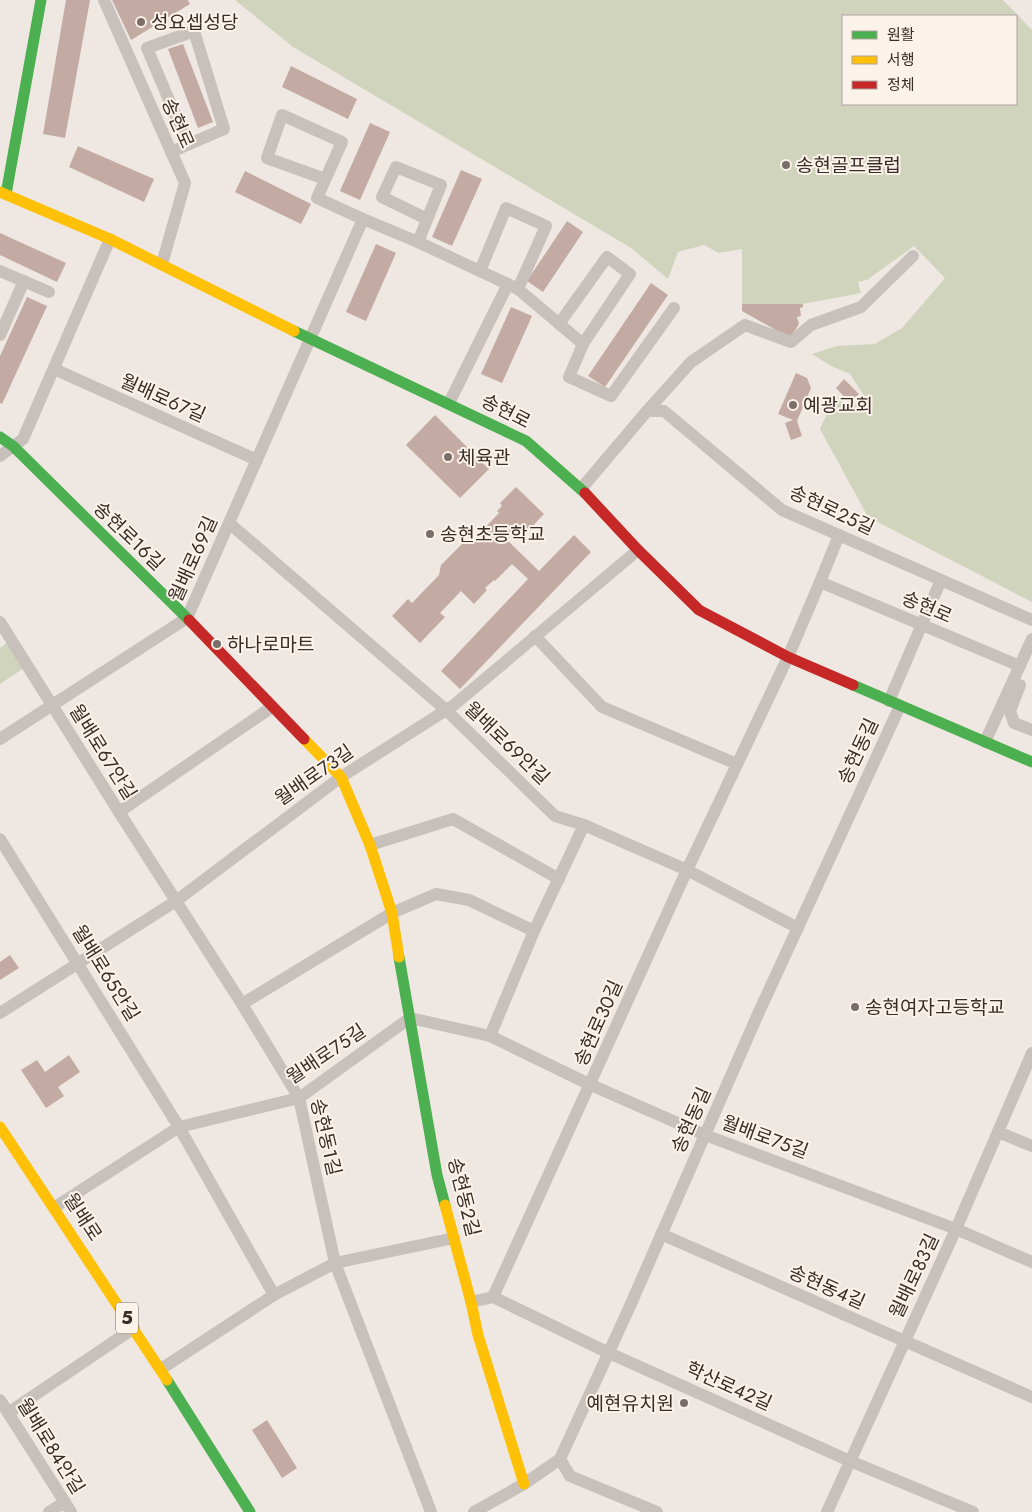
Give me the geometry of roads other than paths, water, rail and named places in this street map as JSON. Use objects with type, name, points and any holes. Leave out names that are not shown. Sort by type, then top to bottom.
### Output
[{"type":"main road","points":[[3,193],[40,0]]},
{"type":"main road","name":"송현로","points":[[3,193],[110,239],[311,339],[526,441],[581,489],[638,550],[699,610],[788,658],[1032,762]]},
{"type":"main road","name":"송현로16길","points":[[0,438],[13,446],[187,618],[272,708],[341,777]]},
{"type":"main road","name":"송현동2길","points":[[341,777],[370,845],[392,913],[437,1175],[478,1335],[524,1484]]},
{"type":"main road","name":"월배로","points":[[2,1134],[55,1207],[250,1512]]},
{"type":"street","name":"송현로","points":[[104,0],[184,183],[162,264]]},
{"type":"street","points":[[171,152],[188,145],[224,129],[194,31],[147,48],[188,145]]},
{"type":"street","points":[[325,179],[267,158],[282,114],[342,142],[317,198],[513,286],[583,344]]},
{"type":"street","points":[[418,242],[441,185],[396,167],[382,197],[427,219]]},
{"type":"street","points":[[448,403],[546,226],[506,208],[480,271]]},
{"type":"street","name":"월배로69길","points":[[0,739],[187,618],[363,219]]},
{"type":"street","points":[[0,456],[23,439],[110,239]]},
{"type":"street","points":[[581,489],[691,362],[745,325],[790,342],[811,325],[861,307],[913,256]]},
{"type":"street","points":[[559,324],[607,257],[630,274],[583,344],[570,378],[611,396],[674,308]]},
{"type":"street","points":[[0,271],[49,292]]},
{"type":"street","points":[[0,335],[24,281]]},
{"type":"street","name":"월배로67길","points":[[54,369],[257,460]]},
{"type":"street","name":"송현로25길","points":[[647,411],[664,411],[782,510],[1032,620]]},
{"type":"street","name":"월배로69안길","points":[[229,523],[446,710],[555,816],[584,826],[687,870],[798,928]]},
{"type":"street","points":[[788,658],[839,535]]},
{"type":"street","name":"월배로73길","points":[[0,1013],[176,901],[341,777],[446,710],[638,550]]},
{"type":"street","name":"송현동길","points":[[560,1459],[798,928],[894,704],[922,625],[941,580]]},
{"type":"street","name":"송현로","points":[[820,582],[1020,666]]},
{"type":"street","name":"월배로67안길","points":[[0,622],[176,901]]},
{"type":"street","points":[[536,636],[602,707],[737,764]]},
{"type":"street","points":[[985,742],[1032,639]]},
{"type":"street","points":[[1032,657],[1010,711],[1014,723],[1032,730]]},
{"type":"street","name":"송현로30길","points":[[493,1297],[591,1085],[687,870],[788,658]]},
{"type":"street","points":[[119,812],[272,708]]},
{"type":"street","points":[[370,845],[453,819],[559,879]]},
{"type":"street","points":[[490,1036],[534,931],[584,826]]},
{"type":"street","name":"월배로65안길","points":[[0,839],[179,1128]]},
{"type":"street","points":[[242,1004],[392,913],[436,894],[469,900],[534,931]]},
{"type":"street","name":"송현동1길","points":[[176,901],[299,1098],[335,1263],[431,1512]]},
{"type":"street","name":"월배로75길","points":[[55,1207],[179,1128],[299,1098],[410,1018],[490,1036],[591,1085],[705,1135],[956,1229],[1032,1262]]},
{"type":"street","name":"월배로83길","points":[[826,1512],[956,1229],[1032,1053]]},
{"type":"street","points":[[179,1128],[274,1295]]},
{"type":"street","points":[[998,1132],[1032,1146]]},
{"type":"street","name":"송현동4길","points":[[661,1234],[1032,1397]]},
{"type":"street","points":[[160,1369],[274,1295],[335,1263],[454,1238]]},
{"type":"street","points":[[471,1302],[493,1297]]},
{"type":"street","name":"학산로42길","points":[[493,1297],[609,1352],[850,1461],[973,1512]]},
{"type":"street","points":[[8,1413],[134,1328]]},
{"type":"street","name":"월배로84안길","points":[[0,1400],[68,1507]]},
{"type":"street","points":[[474,1512],[524,1484],[560,1459],[570,1476],[657,1512]]},
{"type":"street","points":[[49,1512],[68,1507]]},
{"type":"place","name":"성요셉성당","points":[[141,22]]},
{"type":"place","name":"송현골프클럽","points":[[786,165]]},
{"type":"place","name":"예광교회","points":[[793,405]]},
{"type":"place","name":"체육관","points":[[448,457]]},
{"type":"place","name":"송현초등학교","points":[[430,534]]},
{"type":"place","name":"하나로마트","points":[[217,644]]},
{"type":"place","name":"송현여자고등학교","points":[[855,1007]]},
{"type":"place","name":"예현유치원","points":[[684,1403]]}]
